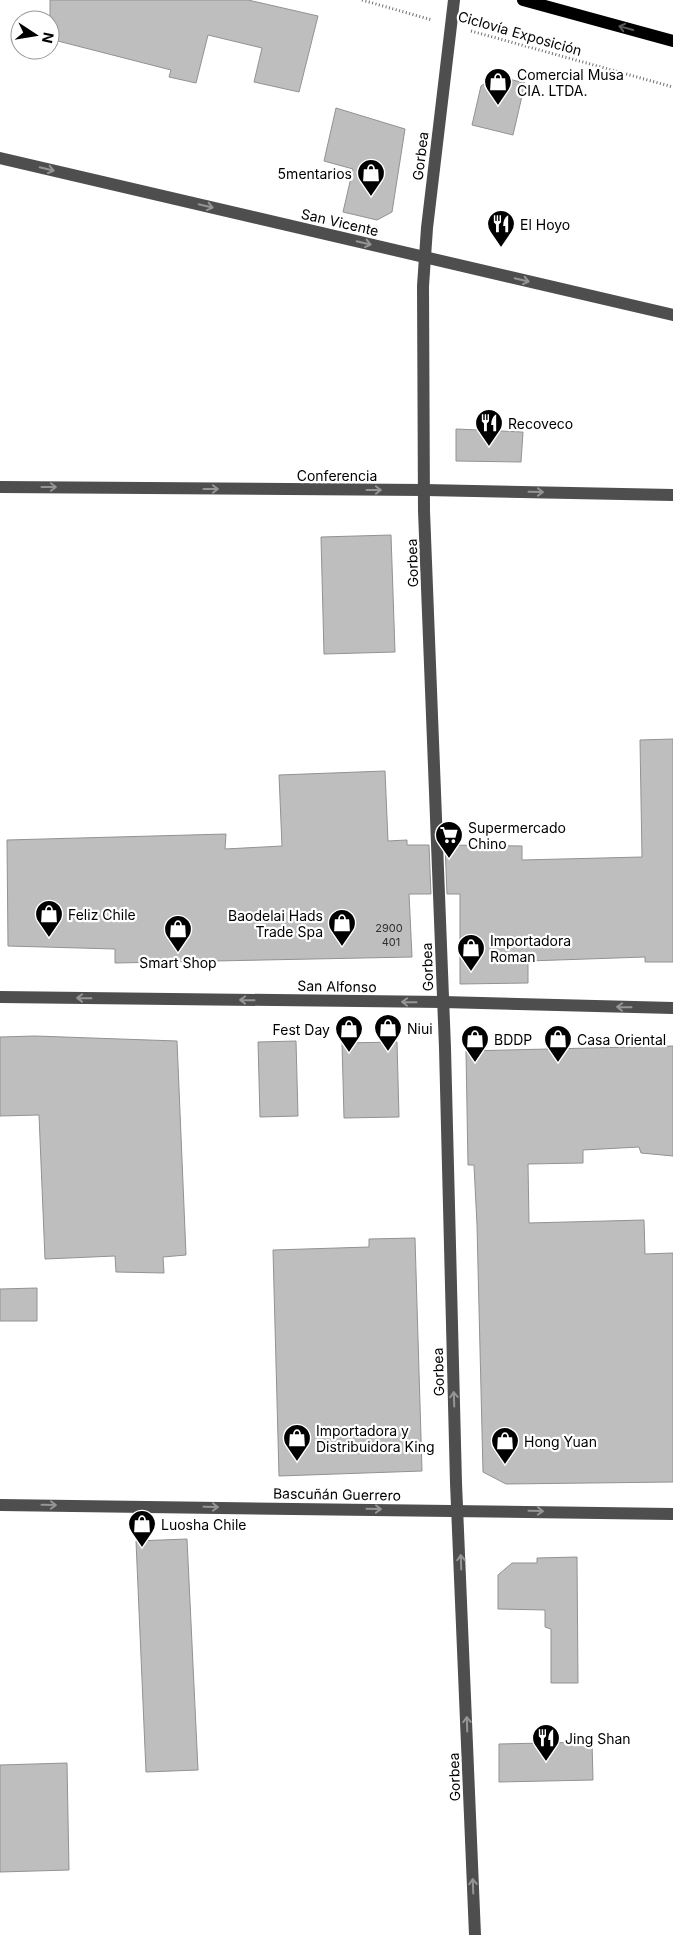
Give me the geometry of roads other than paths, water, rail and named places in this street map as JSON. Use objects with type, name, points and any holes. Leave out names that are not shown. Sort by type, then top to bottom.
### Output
[{"type":"main road","points":[[523,0],[673,41]]},
{"type":"street","name":"Gorbea","points":[[454,0],[424,256],[425,490],[458,1510],[475,1935]]},
{"type":"street","name":"San Vicente","points":[[0,158],[673,315]]},
{"type":"street","name":"Conferencia","points":[[0,487],[425,490],[673,495]]},
{"type":"street","name":"San Alfonso","points":[[0,997],[443,1002],[673,1008]]},
{"type":"street","name":"Bascuñán Guerrero","points":[[0,1504],[673,1514]]},
{"type":"place","name":"Comercial Musa CIA. LTDA.","points":[[498,106]]},
{"type":"place","name":"5mentarios","points":[[371,197]]},
{"type":"place","name":"El Hoyo","points":[[501,248]]},
{"type":"place","name":"Recoveco","points":[[489,447]]},
{"type":"place","name":"Supermercado Chino","points":[[449,859]]},
{"type":"place","name":"Feliz Chile","points":[[49,938]]},
{"type":"place","name":"Baodelai Hads Trade Spa","points":[[342,947]]},
{"type":"place","name":"Smart Shop","points":[[178,953]]},
{"type":"place","name":"Importadora Roman","points":[[471,972]]},
{"type":"place","name":"Niui","points":[[388,1052]]},
{"type":"place","name":"Fest Day","points":[[349,1053]]},
{"type":"place","name":"BDDP","points":[[475,1063]]},
{"type":"place","name":"Casa Oriental","points":[[558,1063]]},
{"type":"place","name":"Importadora y Distribuidora King","points":[[297,1462]]},
{"type":"place","name":"Hong Yuan","points":[[505,1465]]},
{"type":"place","name":"Luosha Chile","points":[[142,1548]]},
{"type":"place","name":"Jing Shan","points":[[546,1762]]}]
